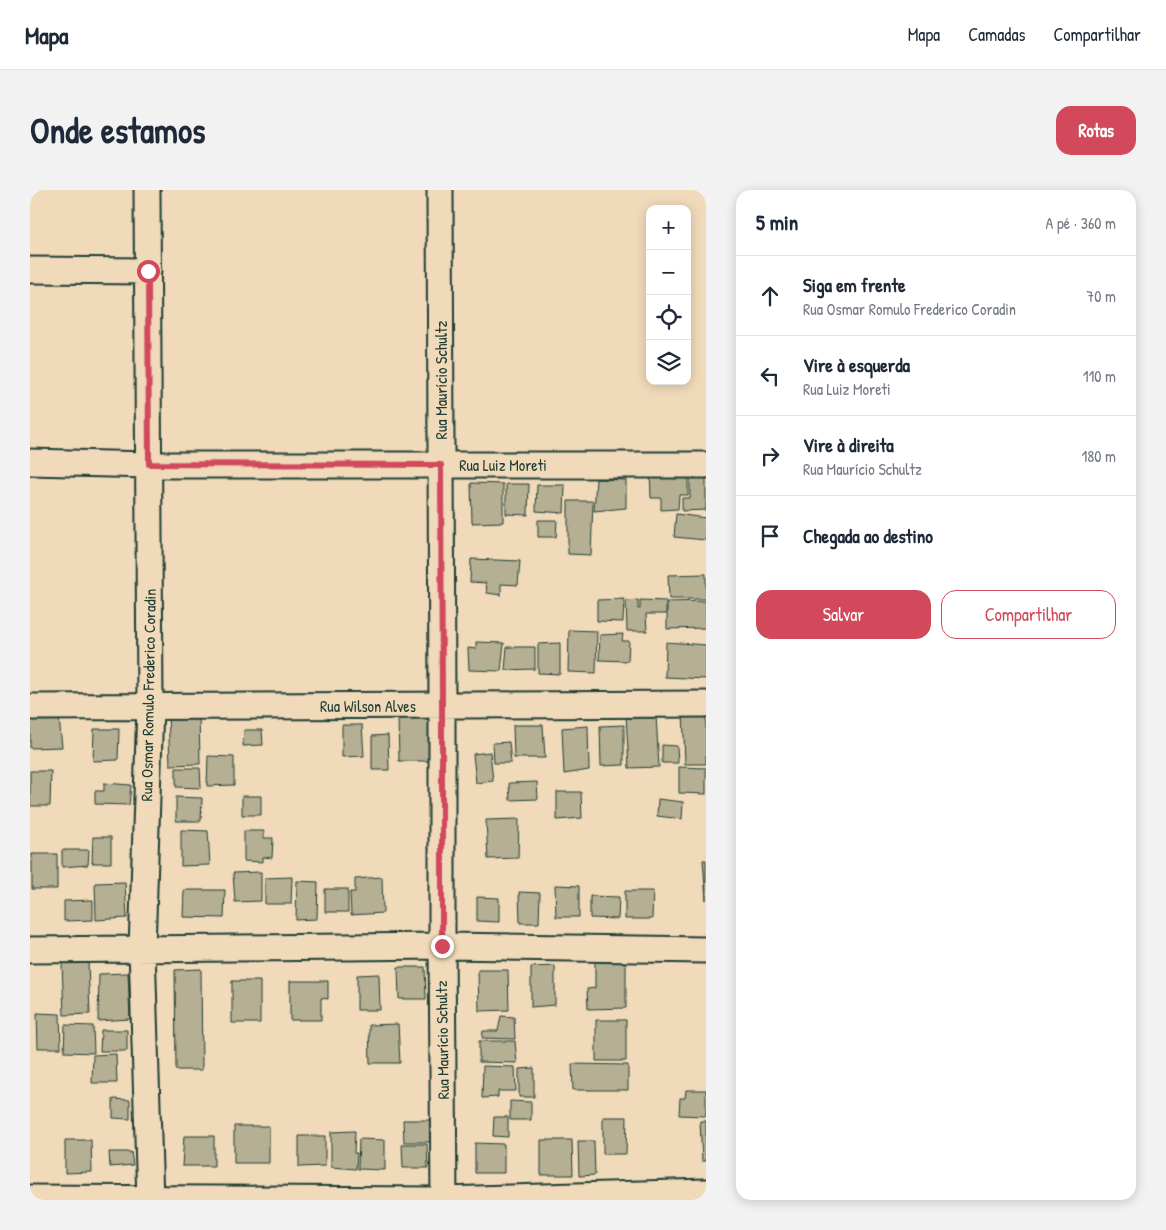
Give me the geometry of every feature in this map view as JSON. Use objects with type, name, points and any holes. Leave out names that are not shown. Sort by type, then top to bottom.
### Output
[{"type":"street","name":"Rua Osmar Romulo Frederico Coradin","points":[[147,190],[150,706],[142,949],[150,1199]]},
{"type":"street","name":"Rua Maurício Schultz","points":[[440,190],[444,1200]]},
{"type":"street","points":[[30,270],[148,271]]},
{"type":"street","name":"Rua Luiz Moreti","points":[[30,462],[706,465]]},
{"type":"street","name":"Rua Wilson Alves","points":[[30,707],[706,704]]},
{"type":"street","points":[[30,950],[442,946],[706,950]]},
{"type":"street","points":[[444,1200],[706,1192]]},
{"type":"street","points":[[30,1198],[438,1200]]},
{"type":"building","points":[[690,468],[706,469],[706,510],[682,511],[682,498],[690,498]]},
{"type":"building","points":[[650,469],[688,471],[688,495],[679,495],[678,509],[661,510],[661,498],[651,498]]},
{"type":"building","points":[[596,479],[626,480],[626,508],[594,511]]},
{"type":"building","points":[[471,483],[503,484],[503,522],[472,523]]},
{"type":"building","points":[[506,484],[529,484],[528,515],[506,514]]},
{"type":"building","points":[[537,485],[565,485],[564,513],[536,511]]},
{"type":"building","points":[[568,501],[593,501],[591,555],[568,554]]},
{"type":"building","points":[[676,514],[706,518],[706,540],[674,537]]},
{"type":"building","points":[[538,520],[557,520],[556,537],[538,537]]},
{"type":"building","points":[[471,559],[520,561],[518,585],[501,584],[501,595],[487,593],[486,583],[470,582]]},
{"type":"building","points":[[706,574],[706,599],[669,599],[668,575]]},
{"type":"building","points":[[624,599],[623,622],[597,621],[597,600]]},
{"type":"building","points":[[638,600],[638,609],[640,609],[640,600],[666,601],[666,614],[646,614],[647,631],[627,631],[626,601]]},
{"type":"building","points":[[706,601],[706,628],[667,629],[667,602]]},
{"type":"building","points":[[569,630],[597,631],[596,673],[568,672]]},
{"type":"building","points":[[623,634],[622,641],[629,641],[628,661],[599,660],[600,635]]},
{"type":"building","points":[[476,642],[504,643],[501,671],[469,670],[468,648],[476,649]]},
{"type":"building","points":[[666,642],[706,645],[706,679],[665,677]]},
{"type":"building","points":[[560,643],[560,674],[538,673],[538,644]]},
{"type":"building","points":[[507,647],[535,647],[535,669],[505,670]]},
{"type":"building","points":[[683,711],[706,711],[706,764],[685,764]]},
{"type":"building","points":[[168,712],[199,712],[200,764],[170,765]]},
{"type":"building","points":[[656,715],[659,767],[629,768],[626,716]]},
{"type":"building","points":[[398,716],[432,716],[433,761],[399,761]]},
{"type":"building","points":[[59,718],[62,747],[30,748],[30,719]]},
{"type":"building","points":[[342,725],[362,725],[364,756],[342,757]]},
{"type":"building","points":[[513,725],[543,725],[545,758],[514,758]]},
{"type":"building","points":[[624,725],[624,765],[601,766],[600,726]]},
{"type":"building","points":[[588,726],[589,770],[564,774],[562,728]]},
{"type":"building","points":[[94,729],[119,729],[118,760],[93,761]]},
{"type":"building","points":[[244,730],[262,730],[263,745],[243,746]]},
{"type":"building","points":[[388,735],[389,770],[372,770],[372,736]]},
{"type":"building","points":[[509,742],[511,763],[494,763],[493,743]]},
{"type":"building","points":[[662,745],[677,746],[678,763],[662,763]]},
{"type":"building","points":[[490,752],[493,781],[476,783],[473,754]]},
{"type":"building","points":[[208,756],[234,757],[234,785],[207,786]]},
{"type":"building","points":[[679,767],[706,768],[706,794],[679,793]]},
{"type":"building","points":[[176,768],[200,768],[201,788],[176,787]]},
{"type":"building","points":[[30,771],[51,771],[50,806],[30,806]]},
{"type":"building","points":[[537,782],[538,799],[510,800],[509,783]]},
{"type":"building","points":[[104,783],[131,785],[129,805],[95,804],[95,791],[104,791]]},
{"type":"building","points":[[557,792],[581,792],[582,818],[557,820]]},
{"type":"building","points":[[242,796],[261,796],[261,815],[242,815]]},
{"type":"building","points":[[176,797],[202,798],[201,821],[176,821]]},
{"type":"building","points":[[658,799],[683,802],[682,819],[657,816]]},
{"type":"building","points":[[519,819],[518,858],[488,859],[486,820]]},
{"type":"building","points":[[181,830],[208,831],[210,865],[181,866]]},
{"type":"building","points":[[244,831],[264,831],[264,838],[273,838],[272,858],[263,857],[263,862],[244,861]]},
{"type":"building","points":[[93,837],[111,837],[111,863],[92,863]]},
{"type":"building","points":[[62,850],[89,850],[88,865],[62,867]]},
{"type":"building","points":[[32,854],[57,854],[57,889],[32,889]]},
{"type":"building","points":[[703,860],[706,860],[706,900]]},
{"type":"building","points":[[261,872],[261,901],[235,902],[233,873]]},
{"type":"building","points":[[292,877],[291,904],[265,904],[265,878]]},
{"type":"building","points":[[382,877],[383,913],[351,915],[350,892],[355,892],[355,879]]},
{"type":"building","points":[[297,881],[318,882],[317,919],[296,920]]},
{"type":"building","points":[[125,882],[127,918],[96,920],[95,883]]},
{"type":"building","points":[[555,885],[579,886],[579,917],[556,917]]},
{"type":"building","points":[[325,889],[348,889],[348,912],[325,912]]},
{"type":"building","points":[[184,890],[225,890],[224,918],[183,917]]},
{"type":"building","points":[[625,891],[653,891],[652,919],[625,919]]},
{"type":"building","points":[[519,892],[540,893],[539,923],[520,923]]},
{"type":"building","points":[[590,896],[619,897],[618,919],[590,918]]},
{"type":"building","points":[[477,897],[499,898],[499,922],[477,921]]},
{"type":"building","points":[[93,900],[93,920],[64,921],[64,901]]},
{"type":"building","points":[[595,958],[626,958],[626,1008],[588,1009],[587,989],[595,988]]},
{"type":"building","points":[[88,962],[90,1014],[64,1015],[62,963]]},
{"type":"building","points":[[555,966],[555,1005],[531,1007],[531,967]]},
{"type":"building","points":[[398,967],[425,967],[426,999],[399,999]]},
{"type":"building","points":[[201,969],[202,1070],[176,1070],[175,970]]},
{"type":"building","points":[[478,970],[508,970],[509,1010],[479,1011]]},
{"type":"building","points":[[128,973],[130,1019],[98,1021],[99,974]]},
{"type":"building","points":[[379,974],[380,1010],[357,1010],[357,975]]},
{"type":"building","points":[[232,981],[260,981],[260,1023],[232,1023]]},
{"type":"building","points":[[290,981],[328,981],[328,999],[321,998],[321,1020],[290,1020]]},
{"type":"building","points":[[37,1013],[60,1014],[61,1048],[38,1048]]},
{"type":"building","points":[[501,1016],[514,1017],[515,1039],[482,1038],[483,1031],[498,1031]]},
{"type":"building","points":[[596,1020],[626,1020],[626,1061],[596,1061]]},
{"type":"building","points":[[398,1024],[400,1063],[370,1063],[369,1025]]},
{"type":"building","points":[[65,1025],[93,1026],[94,1053],[64,1052]]},
{"type":"building","points":[[101,1030],[127,1030],[127,1051],[100,1051]]},
{"type":"building","points":[[479,1041],[515,1041],[517,1063],[479,1062]]},
{"type":"building","points":[[116,1054],[117,1083],[92,1083],[93,1055]]},
{"type":"building","points":[[572,1064],[628,1065],[628,1090],[573,1090]]},
{"type":"building","points":[[483,1066],[515,1067],[516,1091],[498,1091],[498,1097],[482,1098]]},
{"type":"building","points":[[534,1068],[534,1097],[519,1097],[519,1069]]},
{"type":"building","points":[[686,1090],[706,1090],[706,1116],[679,1115],[680,1098],[685,1098]]},
{"type":"building","points":[[113,1099],[130,1100],[130,1119],[113,1118]]},
{"type":"building","points":[[510,1101],[531,1102],[531,1120],[510,1120]]},
{"type":"building","points":[[494,1117],[508,1117],[508,1137],[493,1136]]},
{"type":"building","points":[[603,1117],[627,1117],[626,1154],[603,1154]]},
{"type":"building","points":[[403,1120],[433,1120],[433,1142],[404,1142]]},
{"type":"building","points":[[700,1121],[706,1121],[706,1161],[702,1161]]},
{"type":"building","points":[[234,1126],[269,1126],[269,1163],[234,1163]]},
{"type":"building","points":[[355,1131],[354,1153],[357,1153],[356,1169],[331,1167],[331,1132]]},
{"type":"building","points":[[184,1136],[214,1136],[214,1166],[182,1166]]},
{"type":"building","points":[[299,1136],[325,1136],[325,1166],[299,1167]]},
{"type":"building","points":[[359,1139],[385,1140],[385,1170],[358,1169]]},
{"type":"building","points":[[65,1140],[91,1140],[92,1172],[65,1173]]},
{"type":"building","points":[[541,1140],[572,1140],[573,1175],[541,1175]]},
{"type":"building","points":[[578,1141],[594,1141],[595,1175],[579,1176]]},
{"type":"building","points":[[475,1143],[504,1144],[504,1173],[475,1173]]},
{"type":"building","points":[[402,1144],[427,1144],[428,1168],[403,1168]]},
{"type":"building","points":[[109,1152],[131,1152],[133,1165],[110,1167]]},
{"type":"route","points":[[148,271],[149,464],[441,465],[442,946]]}]
